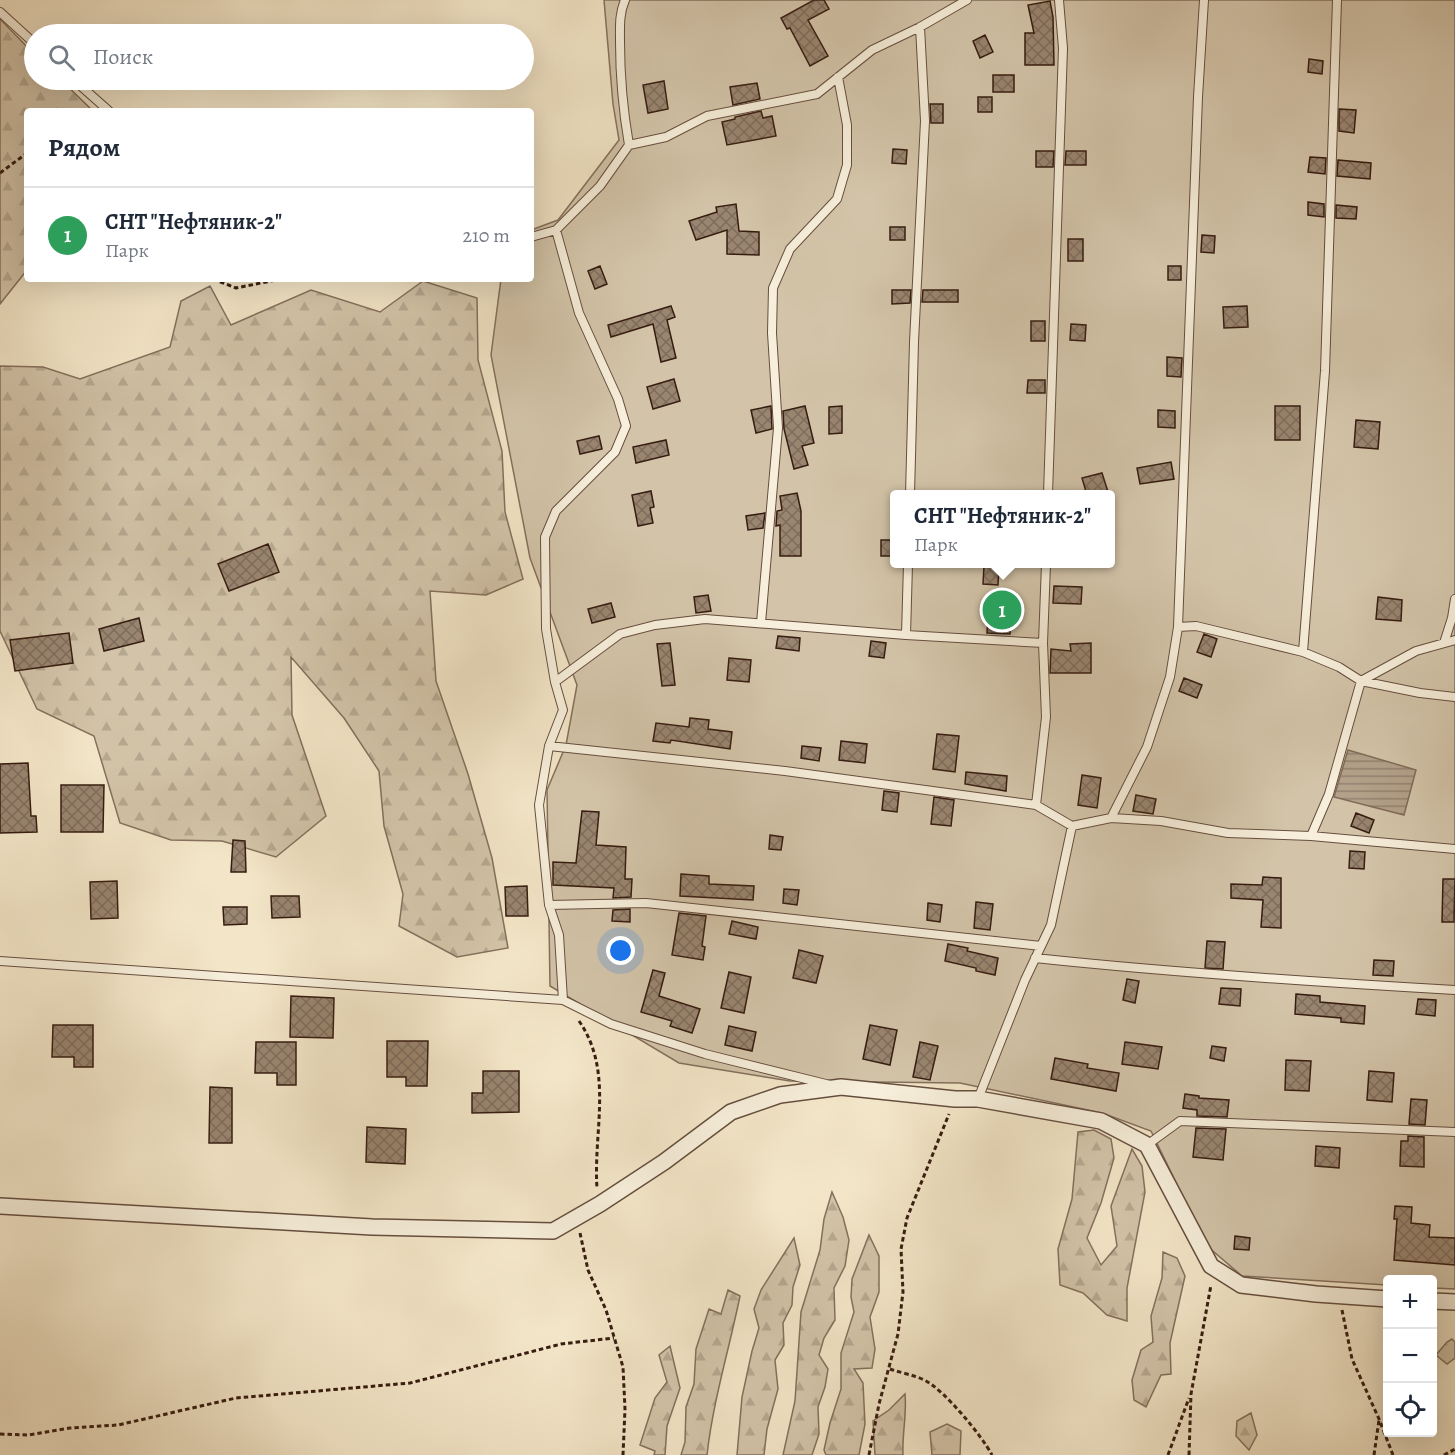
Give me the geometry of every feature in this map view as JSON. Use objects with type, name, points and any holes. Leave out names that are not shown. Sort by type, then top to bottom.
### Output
[{"type":"street","points":[[0,1206],[372,1227],[553,1231],[600,1204],[664,1162],[732,1112],[780,1095],[841,1088],[955,1099],[978,1099],[1101,1121],[1147,1144],[1200,1247],[1214,1268],[1241,1285],[1383,1299]]},
{"type":"street","points":[[1437,1301],[1455,1302]]},
{"type":"lane","points":[[617,0],[620,12],[621,100],[629,145]]},
{"type":"lane","points":[[620,12],[625,0]]},
{"type":"lane","points":[[534,236],[556,230],[600,186],[629,145],[666,137],[707,116],[817,93],[872,51],[967,0]]},
{"type":"lane","points":[[1048,490],[1063,48],[1059,0]]},
{"type":"lane","points":[[1111,819],[1146,747],[1170,677],[1178,627],[1198,97],[1204,0]]},
{"type":"lane","points":[[1303,652],[1325,371],[1337,0]]},
{"type":"lane","points":[[0,12],[24,34]]},
{"type":"lane","points":[[910,490],[914,342],[925,121],[920,27]]},
{"type":"lane","points":[[761,623],[778,428],[772,333],[773,288],[789,249],[837,199],[847,165],[847,125],[838,77]]},
{"type":"lane","points":[[85,90],[106,108]]},
{"type":"lane","points":[[556,230],[579,313],[618,399],[627,426],[615,452],[555,511],[545,537],[546,630],[555,682],[563,710],[549,746],[539,805],[549,905],[559,935],[563,1000]]},
{"type":"lane","points":[[906,635],[908,568]]},
{"type":"lane","points":[[1036,805],[1046,717],[1043,643],[1046,568]]},
{"type":"lane","points":[[1444,643],[1455,599]]},
{"type":"lane","points":[[555,682],[620,634],[655,625],[705,619],[1043,643]]},
{"type":"lane","points":[[1178,627],[1196,626],[1303,652],[1339,667],[1361,681],[1420,693],[1455,697]]},
{"type":"lane","points":[[1311,836],[1329,794],[1361,681],[1416,651],[1455,640]]},
{"type":"lane","points":[[549,746],[785,771],[1036,805],[1072,826],[1111,819],[1161,821],[1228,833],[1311,836],[1455,849]]},
{"type":"lane","points":[[978,1099],[1035,958],[1051,925],[1072,826]]},
{"type":"lane","points":[[549,905],[645,903],[1041,945]]},
{"type":"lane","points":[[1035,958],[1301,982],[1455,990]]},
{"type":"lane","points":[[0,961],[563,1000],[611,1024],[695,1050],[841,1088]]},
{"type":"lane","points":[[1147,1144],[1180,1121],[1455,1132]]},
{"type":"path","points":[[0,173],[24,155]]},
{"type":"path","points":[[221,282],[236,288],[266,282]]},
{"type":"path","points":[[563,1000],[582,1026],[600,1074],[597,1185],[600,1204]]},
{"type":"path","points":[[869,1455],[879,1404],[898,1334],[903,1292],[901,1249],[907,1218],[955,1099]]},
{"type":"path","points":[[576,1218],[588,1270],[606,1310],[623,1366],[625,1409],[623,1455]]},
{"type":"path","points":[[1189,1455],[1191,1394],[1214,1268]]},
{"type":"path","points":[[1340,1296],[1352,1359],[1393,1455]]},
{"type":"path","points":[[0,1434],[28,1435],[70,1428],[118,1425],[236,1398],[410,1383],[561,1344],[614,1338]]},
{"type":"path","points":[[890,1369],[927,1381],[958,1410],[992,1455]]},
{"type":"path","points":[[1167,1455],[1191,1394]]},
{"type":"path","points":[[1374,1455],[1379,1419]]},
{"type":"path","points":[[1444,1455],[1455,1449]]},
{"type":"green space","points":[[604,0],[1455,0],[1455,1289],[1437,1288],[1437,1275],[1383,1275],[1383,1285],[1242,1276],[1207,1246],[1151,1131],[1102,1113],[960,1083],[790,1081],[679,1063],[550,986],[547,790],[566,745],[577,685],[530,558],[491,355],[501,282],[534,282],[534,229],[558,220],[619,140],[613,104]]},
{"type":"green space","points":[[0,19],[24,44],[24,90],[71,90],[90,108],[24,108],[24,274],[0,304]]},
{"type":"green space","points":[[422,282],[477,298],[478,360],[502,451],[505,512],[523,579],[486,595],[430,591],[436,681],[468,774],[492,858],[508,948],[457,957],[399,926],[403,894],[384,826],[379,771],[344,718],[291,657],[292,715],[326,816],[276,857],[222,841],[171,840],[120,823],[94,736],[37,709],[0,631],[0,366],[43,367],[80,379],[170,347],[181,301],[210,286],[231,325],[311,290],[380,312]]},
{"type":"green space","points":[[1094,1130],[1111,1139],[1114,1158],[1101,1203],[1087,1238],[1101,1265],[1117,1246],[1111,1206],[1132,1149],[1142,1166],[1145,1192],[1127,1288],[1127,1321],[1107,1315],[1083,1293],[1060,1285],[1058,1249],[1072,1199],[1078,1132]]},
{"type":"green space","points":[[832,1192],[843,1217],[849,1240],[845,1266],[834,1288],[835,1320],[824,1338],[819,1355],[828,1369],[818,1407],[819,1434],[812,1455],[783,1455],[795,1401],[801,1312],[820,1250],[824,1219]]},
{"type":"green space","points":[[869,1235],[879,1256],[879,1292],[870,1317],[875,1349],[872,1368],[854,1369],[863,1383],[865,1424],[859,1455],[826,1455],[824,1450],[830,1423],[841,1389],[841,1353],[854,1312],[851,1297],[852,1279]]},
{"type":"green space","points":[[794,1238],[800,1265],[793,1287],[792,1305],[783,1323],[784,1345],[775,1360],[778,1389],[767,1429],[764,1455],[737,1455],[742,1397],[759,1328],[754,1309],[761,1290]]},
{"type":"green space","points":[[1163,1252],[1177,1258],[1185,1276],[1170,1343],[1171,1374],[1161,1375],[1146,1407],[1134,1400],[1132,1380],[1141,1350],[1153,1342],[1151,1316],[1162,1278]]},
{"type":"green space","points":[[728,1290],[740,1296],[717,1395],[707,1455],[681,1455],[685,1442],[686,1407],[694,1384],[696,1349],[709,1309],[721,1314]]},
{"type":"green space","points":[[1452,1339],[1455,1342],[1455,1358],[1447,1364],[1437,1354]]},
{"type":"green space","points":[[670,1346],[680,1388],[667,1426],[665,1455],[654,1455],[655,1451],[640,1445],[655,1398],[667,1382],[659,1355]]},
{"type":"green space","points":[[905,1394],[903,1455],[875,1455],[873,1421],[889,1410]]},
{"type":"green space","points":[[1251,1413],[1257,1435],[1249,1450],[1236,1436],[1237,1421]]},
{"type":"green space","points":[[947,1424],[961,1431],[960,1455],[932,1455],[930,1432]]},
{"type":"shaded area","points":[[1348,750],[1416,770],[1404,815],[1334,797]]},
{"type":"building","points":[[814,0],[824,0],[829,9],[808,20],[828,56],[810,66],[790,28],[787,29],[781,18]]},
{"type":"building","points":[[1050,1],[1053,17],[1054,65],[1025,65],[1025,33],[1034,33],[1028,5]]},
{"type":"building","points":[[985,35],[993,52],[980,58],[973,41]]},
{"type":"building","points":[[1309,59],[1323,61],[1322,74],[1308,72]]},
{"type":"building","points":[[993,75],[1014,75],[1014,92],[993,92]]},
{"type":"building","points":[[664,81],[668,109],[648,113],[643,85]]},
{"type":"building","points":[[757,83],[760,99],[733,105],[730,87]]},
{"type":"building","points":[[978,97],[992,97],[992,112],[978,112]]},
{"type":"building","points":[[930,104],[943,104],[943,123],[931,123]]},
{"type":"building","points":[[1339,109],[1356,110],[1354,133],[1339,131]]},
{"type":"building","points":[[761,111],[763,118],[772,116],[776,136],[727,145],[722,122]]},
{"type":"building","points":[[893,149],[907,150],[906,164],[892,163]]},
{"type":"building","points":[[1036,151],[1054,151],[1053,167],[1036,167]]},
{"type":"building","points":[[1066,151],[1086,151],[1086,165],[1065,165]]},
{"type":"building","points":[[1310,157],[1326,158],[1325,174],[1308,172]]},
{"type":"building","points":[[1338,160],[1371,163],[1370,179],[1337,176]]},
{"type":"building","points":[[1308,202],[1324,204],[1324,217],[1308,215]]},
{"type":"building","points":[[736,204],[739,231],[759,232],[759,255],[727,254],[727,230],[696,240],[689,221],[717,212],[716,207]]},
{"type":"building","points":[[1336,205],[1357,207],[1356,219],[1336,218]]},
{"type":"building","points":[[890,227],[905,227],[905,240],[890,240]]},
{"type":"building","points":[[1202,235],[1215,236],[1214,253],[1201,252]]},
{"type":"building","points":[[1068,239],[1083,239],[1083,261],[1068,261]]},
{"type":"building","points":[[600,266],[607,284],[595,289],[588,271]]},
{"type":"building","points":[[1168,266],[1181,266],[1181,280],[1168,280]]},
{"type":"building","points":[[892,290],[911,290],[910,303],[892,304]]},
{"type":"building","points":[[923,290],[958,290],[958,302],[922,302]]},
{"type":"building","points":[[671,306],[675,317],[667,320],[676,358],[661,362],[653,324],[611,337],[608,325]]},
{"type":"building","points":[[1247,306],[1248,327],[1224,328],[1223,307]]},
{"type":"building","points":[[1031,321],[1045,321],[1045,341],[1031,341]]},
{"type":"building","points":[[1071,324],[1086,325],[1085,341],[1070,340]]},
{"type":"building","points":[[1167,357],[1182,358],[1181,377],[1167,376]]},
{"type":"building","points":[[674,379],[680,401],[653,409],[647,387]]},
{"type":"building","points":[[1028,380],[1045,380],[1045,393],[1027,393]]},
{"type":"building","points":[[771,406],[772,429],[756,433],[751,410]]},
{"type":"building","points":[[805,406],[814,443],[802,446],[808,465],[794,469],[784,429],[783,411]]},
{"type":"building","points":[[842,406],[842,433],[829,434],[829,407]]},
{"type":"building","points":[[1275,406],[1300,406],[1300,440],[1275,440]]},
{"type":"building","points":[[1158,410],[1175,411],[1175,428],[1158,427]]},
{"type":"building","points":[[1356,420],[1380,422],[1378,449],[1354,447]]},
{"type":"building","points":[[599,436],[602,449],[580,454],[577,441]]},
{"type":"building","points":[[666,440],[669,455],[636,463],[633,447]]},
{"type":"building","points":[[1171,462],[1174,479],[1140,484],[1137,468]]},
{"type":"building","points":[[1102,473],[1107,490],[1086,490],[1082,478]]},
{"type":"building","points":[[651,491],[654,507],[650,508],[653,523],[638,526],[632,495]]},
{"type":"building","points":[[797,493],[801,511],[801,556],[780,556],[780,525],[776,526],[777,511],[782,510],[780,496]]},
{"type":"building","points":[[765,513],[763,528],[748,530],[746,516]]},
{"type":"building","points":[[881,540],[890,540],[890,556],[881,556]]},
{"type":"building","points":[[268,544],[279,572],[229,591],[218,564]]},
{"type":"building","points":[[984,568],[999,568],[998,585],[983,584]]},
{"type":"building","points":[[1054,586],[1082,587],[1081,604],[1053,603]]},
{"type":"building","points":[[708,595],[711,611],[696,613],[694,597]]},
{"type":"building","points":[[1378,597],[1402,600],[1401,621],[1376,619]]},
{"type":"building","points":[[611,603],[615,617],[592,623],[588,609]]},
{"type":"building","points":[[988,615],[1011,616],[1010,634],[987,633]]},
{"type":"building","points":[[139,618],[144,641],[104,651],[99,629]]},
{"type":"building","points":[[69,633],[73,663],[15,671],[10,640]]},
{"type":"building","points":[[1204,634],[1217,639],[1211,657],[1197,652]]},
{"type":"building","points":[[778,636],[800,638],[799,651],[776,648]]},
{"type":"building","points":[[871,641],[886,643],[884,658],[869,656]]},
{"type":"building","points":[[670,643],[675,685],[662,686],[657,644]]},
{"type":"building","points":[[1091,643],[1091,673],[1050,673],[1051,649],[1071,651],[1070,644]]},
{"type":"building","points":[[729,658],[751,660],[749,682],[727,680]]},
{"type":"building","points":[[1184,678],[1202,685],[1197,698],[1179,691]]},
{"type":"building","points":[[690,718],[709,720],[708,729],[732,732],[730,749],[671,740],[670,743],[653,741],[656,723],[689,727]]},
{"type":"building","points":[[937,734],[959,736],[955,772],[933,769]]},
{"type":"building","points":[[841,741],[867,744],[865,763],[839,760]]},
{"type":"building","points":[[802,746],[821,748],[819,761],[801,758]]},
{"type":"building","points":[[28,763],[31,816],[36,816],[37,832],[0,833],[0,764]]},
{"type":"building","points":[[966,772],[1007,776],[1006,791],[965,784]]},
{"type":"building","points":[[1082,775],[1101,778],[1097,808],[1078,805]]},
{"type":"building","points":[[61,785],[104,785],[103,832],[61,832]]},
{"type":"building","points":[[884,791],[899,793],[897,812],[882,810]]},
{"type":"building","points":[[1136,795],[1156,799],[1153,814],[1133,811]]},
{"type":"building","points":[[934,797],[954,800],[951,826],[931,824]]},
{"type":"building","points":[[582,811],[599,812],[596,845],[626,847],[625,879],[632,879],[631,897],[613,898],[614,888],[553,885],[553,862],[576,863]]},
{"type":"building","points":[[1356,813],[1374,820],[1369,833],[1351,826]]},
{"type":"building","points":[[770,835],[783,837],[781,850],[769,849]]},
{"type":"building","points":[[233,840],[245,841],[246,872],[231,872]]},
{"type":"building","points":[[1350,851],[1365,852],[1364,869],[1349,868]]},
{"type":"building","points":[[681,874],[709,876],[709,884],[754,886],[753,900],[680,896]]},
{"type":"building","points":[[1263,877],[1281,878],[1281,928],[1261,927],[1263,900],[1231,898],[1231,884],[1262,885]]},
{"type":"building","points":[[1443,879],[1455,879],[1454,922],[1442,922]]},
{"type":"building","points":[[117,881],[118,918],[91,919],[90,882]]},
{"type":"building","points":[[527,886],[528,916],[506,916],[505,887]]},
{"type":"building","points":[[784,889],[799,890],[797,905],[783,903]]},
{"type":"building","points":[[271,896],[299,896],[300,917],[272,918]]},
{"type":"building","points":[[976,902],[993,904],[990,930],[974,928]]},
{"type":"building","points":[[928,903],[942,905],[940,922],[927,920]]},
{"type":"building","points":[[223,907],[247,907],[247,924],[224,925]]},
{"type":"building","points":[[630,909],[630,922],[612,921],[613,910]]},
{"type":"building","points":[[679,913],[706,916],[702,946],[705,947],[703,960],[672,955]]},
{"type":"building","points":[[732,921],[758,927],[756,939],[729,934]]},
{"type":"building","points":[[1207,941],[1225,942],[1223,969],[1205,968]]},
{"type":"building","points":[[948,944],[998,958],[995,975],[945,961]]},
{"type":"building","points":[[799,950],[823,956],[816,983],[793,978]]},
{"type":"building","points":[[1374,960],[1394,961],[1393,976],[1373,975]]},
{"type":"building","points":[[653,970],[665,973],[659,996],[700,1009],[692,1033],[670,1026],[672,1021],[641,1012]]},
{"type":"building","points":[[729,972],[751,977],[744,1013],[721,1008]]},
{"type":"building","points":[[1127,979],[1139,981],[1135,1003],[1123,1000]]},
{"type":"building","points":[[1221,988],[1241,989],[1240,1006],[1219,1004]]},
{"type":"building","points":[[1296,994],[1320,996],[1320,1002],[1365,1006],[1364,1024],[1341,1022],[1341,1018],[1295,1014]]},
{"type":"building","points":[[291,996],[334,998],[333,1038],[290,1037]]},
{"type":"building","points":[[1418,999],[1436,1000],[1435,1016],[1416,1014]]},
{"type":"building","points":[[53,1025],[93,1025],[93,1067],[74,1067],[74,1057],[52,1057]]},
{"type":"building","points":[[870,1025],[897,1030],[890,1065],[863,1059]]},
{"type":"building","points":[[729,1026],[756,1032],[752,1051],[725,1045]]},
{"type":"building","points":[[387,1041],[428,1041],[427,1086],[406,1086],[406,1077],[387,1077]]},
{"type":"building","points":[[256,1042],[296,1042],[296,1085],[277,1085],[277,1073],[255,1073]]},
{"type":"building","points":[[920,1042],[938,1046],[930,1080],[913,1077]]},
{"type":"building","points":[[1125,1042],[1162,1047],[1158,1069],[1122,1064]]},
{"type":"building","points":[[1212,1046],[1226,1048],[1224,1061],[1210,1058]]},
{"type":"building","points":[[1055,1058],[1088,1064],[1087,1068],[1119,1073],[1116,1091],[1051,1079]]},
{"type":"building","points":[[1286,1060],[1311,1061],[1309,1091],[1285,1090]]},
{"type":"building","points":[[483,1071],[519,1071],[519,1112],[472,1113],[472,1093],[483,1093]]},
{"type":"building","points":[[1369,1071],[1394,1073],[1392,1102],[1367,1100]]},
{"type":"building","points":[[210,1087],[232,1088],[232,1143],[209,1143]]},
{"type":"building","points":[[1185,1094],[1199,1096],[1199,1098],[1229,1100],[1227,1117],[1197,1116],[1197,1110],[1183,1108]]},
{"type":"building","points":[[1411,1099],[1427,1100],[1425,1125],[1409,1124]]},
{"type":"building","points":[[367,1127],[406,1129],[405,1164],[366,1162]]},
{"type":"building","points":[[1196,1128],[1226,1129],[1223,1160],[1193,1157]]},
{"type":"building","points":[[1408,1136],[1424,1137],[1424,1167],[1400,1166],[1401,1141],[1408,1141]]},
{"type":"building","points":[[1316,1146],[1340,1148],[1339,1168],[1315,1166]]},
{"type":"building","points":[[1395,1206],[1412,1207],[1411,1223],[1430,1225],[1429,1237],[1455,1238],[1455,1265],[1394,1260],[1397,1219],[1394,1219]]},
{"type":"building","points":[[1235,1236],[1250,1238],[1249,1250],[1234,1249]]},
{"type":"place","name":"СНТ \"Нефтяник-2\"","points":[[1002,610]]}]
